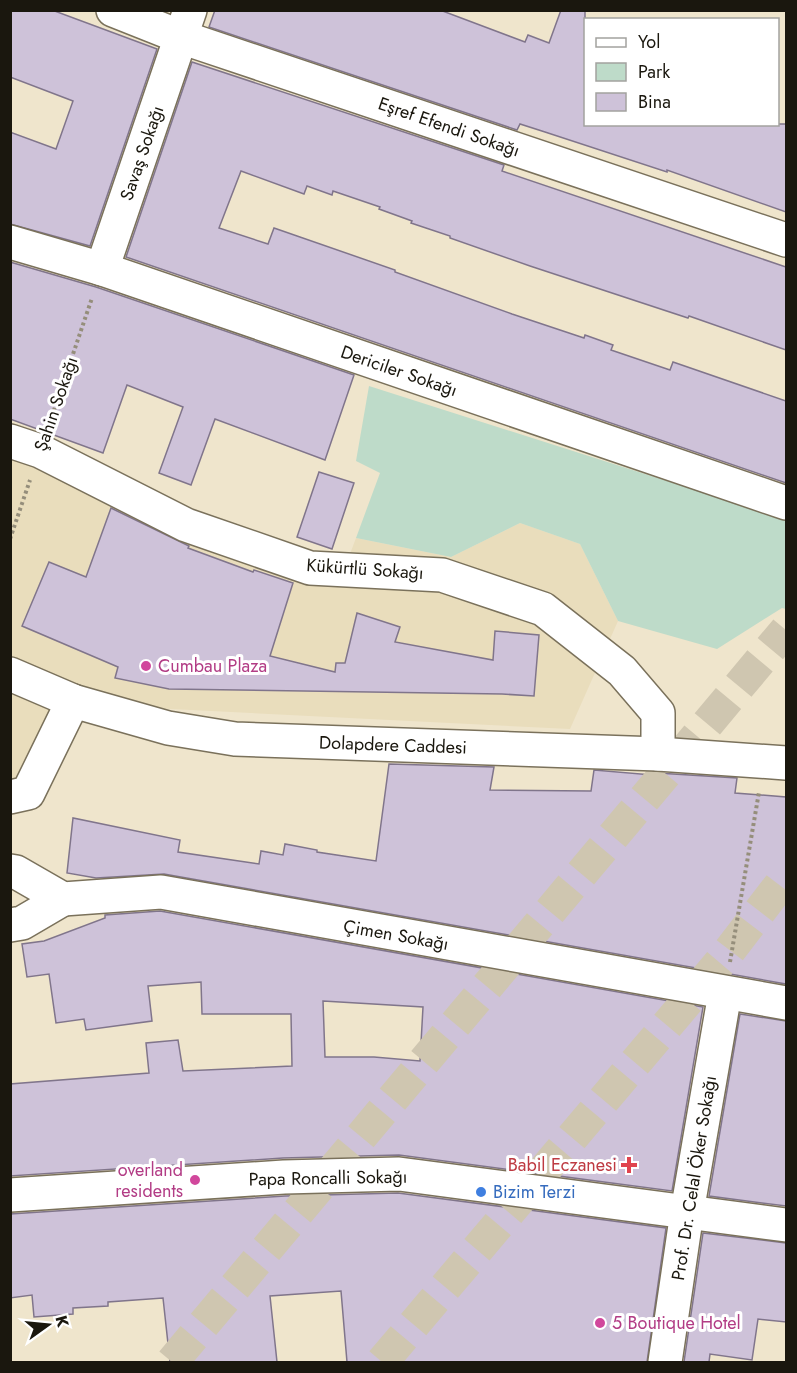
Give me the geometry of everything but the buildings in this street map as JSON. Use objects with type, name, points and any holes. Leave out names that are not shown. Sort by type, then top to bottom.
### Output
[{"type":"street","name":"Eşref Efendi Sokağı","points":[[113,10],[186,24],[786,240]]},
{"type":"street","name":"Savaş Sokağı","points":[[102,269],[186,24]]},
{"type":"street","name":"Dericiler Sokağı","points":[[10,242],[102,269],[786,503]]},
{"type":"street","name":"Kükürtlü Sokağı","points":[[25,446],[186,525],[310,568],[442,574],[543,609],[622,671],[658,713],[658,754]]},
{"type":"street","name":"Dolapdere Caddesi","points":[[10,674],[73,701],[168,729],[235,739],[658,754],[775,762]]},
{"type":"street","points":[[10,797],[28,793],[73,701]]},
{"type":"street","points":[[10,871],[16,872],[63,899],[22,923],[10,925]]},
{"type":"street","name":"Çimen Sokağı","points":[[63,899],[161,892],[786,1004]]},
{"type":"street","name":"Prof. Dr. Celal Öker Sokağı","points":[[665,1362],[687,1212],[725,993]]},
{"type":"street","name":"Papa Roncalli Sokağı","points":[[10,1195],[284,1177],[399,1174],[786,1224]]},
{"type":"path","name":"Şahin Sokağı","points":[[10,539],[25,446],[102,269]]},
{"type":"path","points":[[725,993],[775,762]]},
{"type":"shaded area","points":[[10,443],[344,570],[356,538],[451,557],[520,523],[580,544],[618,621],[570,729],[71,704],[11,794]]},
{"type":"green space","points":[[369,386],[786,519],[786,609],[782,608],[717,649],[618,621],[580,544],[520,523],[451,557],[356,538],[380,473],[356,461]]},
{"type":"tunnel","points":[[172,1362],[786,630]]},
{"type":"tunnel","points":[[382,1362],[723,959],[786,877]]},
{"type":"place","name":"Cumbau Plaza","points":[[146,666]]},
{"type":"place","name":"Babil Eczanesi","points":[[629,1165]]},
{"type":"place","name":"overland residents","points":[[195,1180]]},
{"type":"place","name":"Bizim Terzi","points":[[481,1192]]},
{"type":"place","name":"5 Boutique Hotel","points":[[600,1323]]}]
